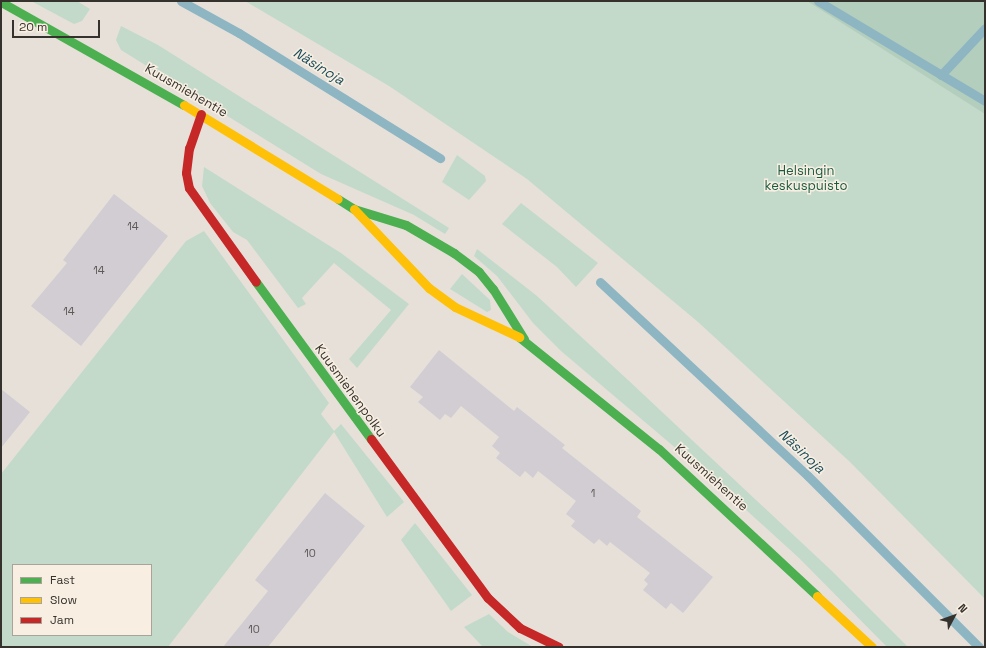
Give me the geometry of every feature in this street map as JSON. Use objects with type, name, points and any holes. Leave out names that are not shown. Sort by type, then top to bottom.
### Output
[{"type":"main road","name":"Kuusmiehentie","points":[[1,2],[202,114],[354,209],[406,225],[454,253],[479,272],[493,289],[524,339]]},
{"type":"main road","name":"Kuusmiehenpolku","points":[[202,114],[190,148],[186,173],[189,188],[200,206],[488,598],[520,628],[560,647]]},
{"type":"main road","name":"Kuusmiehentie","points":[[354,209],[404,265],[429,288],[455,307],[524,339],[659,449],[872,647]]},
{"type":"green space","points":[[31,1],[77,1],[90,9],[82,21],[74,24]]},
{"type":"green space","name":"Helsingin keskuspuisto","points":[[245,1],[985,1],[985,599],[850,462],[698,322],[527,179],[389,86]]},
{"type":"green space","points":[[807,1],[985,1],[985,114]]},
{"type":"green space","points":[[121,26],[158,45],[449,228],[445,234],[414,215],[321,174],[121,50],[116,40]]},
{"type":"green space","points":[[457,155],[485,176],[486,181],[469,200],[442,182]]},
{"type":"green space","points":[[204,167],[341,253],[409,304],[357,368],[349,359],[391,310],[334,263],[302,298],[306,304],[298,308],[247,240],[233,232],[210,203],[202,186]]},
{"type":"green space","points":[[521,203],[598,263],[576,287],[557,267],[502,224]]},
{"type":"green space","points":[[204,231],[329,403],[321,414],[334,431],[341,424],[404,502],[387,517],[334,432],[168,647],[1,647],[1,474],[186,241]]},
{"type":"green space","points":[[477,249],[537,296],[628,380],[833,572],[908,647],[887,647],[799,558],[711,478],[561,351],[533,323],[497,276],[474,256]]},
{"type":"green space","points":[[462,274],[490,300],[491,310],[487,312],[450,289]]},
{"type":"green space","points":[[415,523],[472,595],[451,611],[401,540]]},
{"type":"green space","points":[[489,614],[508,632],[533,647],[483,647],[464,627]]},
{"type":"building","points":[[114,194],[168,236],[81,346],[31,306],[67,263],[63,260]]},
{"type":"building","points":[[439,350],[514,411],[517,407],[565,445],[562,448],[641,511],[637,517],[713,577],[683,613],[671,603],[666,609],[643,590],[648,584],[644,580],[650,573],[610,542],[607,546],[599,539],[594,544],[571,526],[575,521],[566,514],[576,501],[538,471],[533,478],[525,471],[520,477],[496,458],[500,453],[492,446],[499,437],[461,406],[451,418],[445,414],[440,420],[418,402],[423,397],[410,387]]},
{"type":"building","points":[[1,389],[30,412],[1,448]]},
{"type":"building","points":[[325,493],[365,526],[268,647],[223,647],[268,591],[255,580]]},
{"type":"waterway","name":"Näsinoja","points":[[181,1],[239,33],[440,158]]},
{"type":"waterway","points":[[818,1],[985,101]]},
{"type":"waterway","points":[[941,75],[985,28]]},
{"type":"waterway","name":"Näsinoja","points":[[600,282],[808,476],[979,647]]},
{"type":"traffic: fast","points":[[1,2],[184,105]]},
{"type":"traffic: fast","points":[[338,199],[354,209],[406,225],[454,253],[479,272],[493,289],[524,339]]},
{"type":"traffic: fast","points":[[256,282],[371,439]]},
{"type":"traffic: fast","points":[[519,337],[659,449],[817,596]]},
{"type":"traffic: slow","points":[[184,105],[338,199]]},
{"type":"traffic: slow","points":[[354,209],[429,288],[455,307],[519,337]]},
{"type":"traffic: slow","points":[[817,596],[872,647]]},
{"type":"traffic: jam","points":[[201,114],[189,148],[186,173],[189,188],[256,282]]},
{"type":"traffic: jam","points":[[371,439],[488,598],[520,628],[559,647]]}]
